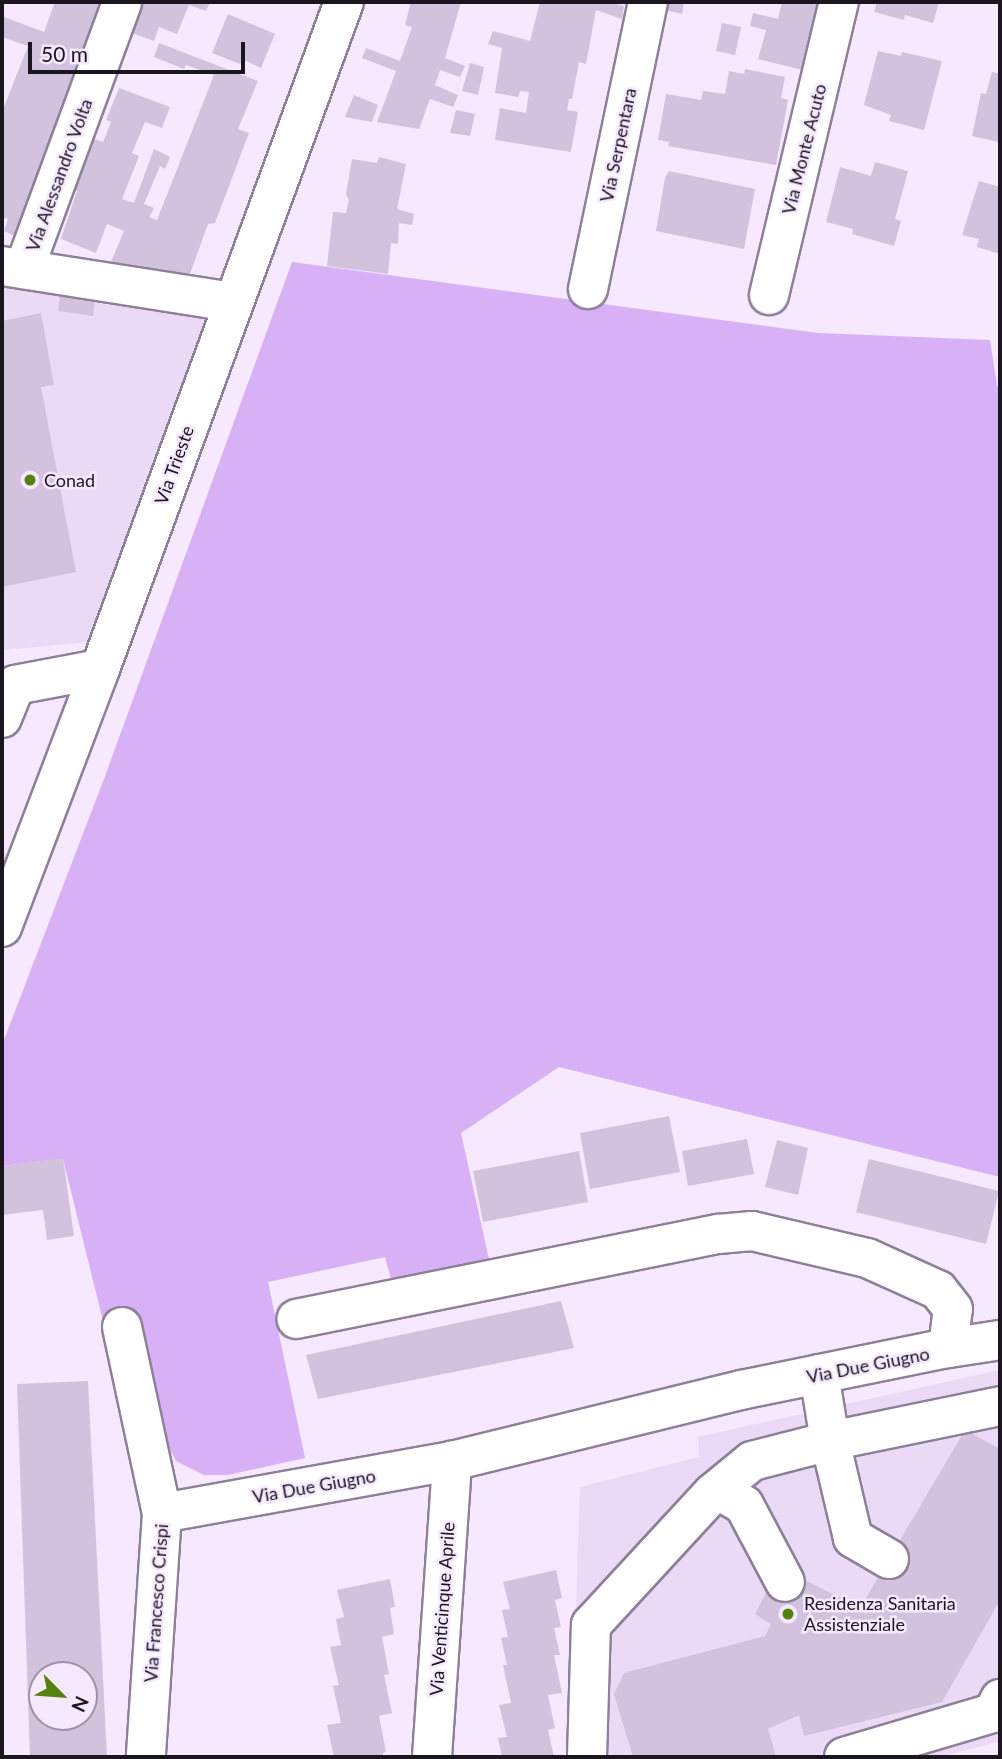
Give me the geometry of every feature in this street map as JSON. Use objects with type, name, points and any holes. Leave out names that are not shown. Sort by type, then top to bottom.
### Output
[{"type":"street","name":"Via Alessandro Volta","points":[[13,267],[122,2]]},
{"type":"street","name":"Via Trieste","points":[[2,927],[100,669],[344,2]]},
{"type":"street","name":"Via Serpentara","points":[[588,289],[648,2]]},
{"type":"street","name":"Via Monte Acuto","points":[[769,295],[839,2]]},
{"type":"street","points":[[13,267],[233,302]]},
{"type":"street","points":[[2,718],[15,685],[100,669]]},
{"type":"street","points":[[2,833],[24,865]]},
{"type":"street","name":"Via Due Giugno","points":[[162,1513],[452,1461],[741,1390],[948,1348],[953,1309],[938,1290],[867,1258],[752,1231],[718,1234],[296,1319]]},
{"type":"street","name":"Via Francesco Crispi","points":[[122,1327],[162,1513],[146,1757]]},
{"type":"street","points":[[948,1348],[1000,1340]]},
{"type":"street","points":[[819,1374],[830,1441],[853,1538],[889,1559]]},
{"type":"street","points":[[587,1757],[604,1684],[591,1625],[718,1490],[752,1461],[830,1441],[1000,1406]]},
{"type":"street","name":"Via Venticinque Aprile","points":[[432,1757],[452,1461]]},
{"type":"street","points":[[718,1490],[744,1505],[785,1582]]},
{"type":"street","points":[[844,1757],[993,1713],[1000,1699]]},
{"type":"shaded area","points":[[292,262],[818,333],[990,340],[997,386],[1000,387],[1000,1177],[559,1067],[461,1133],[490,1264],[392,1283],[385,1257],[268,1282],[305,1458],[228,1475],[204,1475],[176,1461],[165,1440],[139,1320],[103,1321],[63,1159],[2,1166],[2,1045],[104,779]]},
{"type":"shaded area","points":[[2,263],[233,302],[102,641],[2,650]]},
{"type":"shaded area","name":"Residenza Sanitaria Assistenziale","points":[[1000,1370],[1000,1741],[940,1757],[571,1757],[580,1487],[699,1457],[698,1437]]},
{"type":"building","points":[[55,2],[103,2],[37,175],[46,179],[21,239],[4,231],[8,219],[2,217],[2,112],[28,46],[2,37],[2,25],[4,17],[44,32]]},
{"type":"building","points":[[140,2],[210,2],[206,11],[189,5],[177,34],[159,27],[154,41],[129,32]]},
{"type":"building","points":[[411,2],[461,2],[445,58],[465,66],[460,77],[440,70],[435,85],[458,95],[453,107],[430,99],[419,129],[377,122],[396,71],[362,58],[366,48],[400,61],[412,27],[405,25]]},
{"type":"building","points":[[540,2],[608,2],[624,6],[622,19],[596,10],[586,64],[579,62],[572,99],[569,99],[567,110],[578,112],[571,152],[495,140],[500,108],[526,113],[529,92],[520,91],[518,97],[495,93],[502,48],[488,44],[493,31],[530,41]]},
{"type":"building","points":[[662,2],[684,2],[682,14],[661,9]]},
{"type":"building","points":[[782,2],[832,2],[814,73],[758,59],[766,30],[750,26],[753,13],[778,19]]},
{"type":"building","points":[[877,2],[939,2],[933,23],[905,15],[904,20],[874,12]]},
{"type":"building","points":[[228,14],[275,34],[261,68],[242,59],[240,64],[212,53]]},
{"type":"building","points":[[722,23],[741,27],[735,55],[716,51]]},
{"type":"building","points":[[159,43],[258,81],[238,129],[249,133],[215,223],[208,224],[190,274],[111,262],[124,231],[107,224],[96,253],[61,239],[77,191],[73,189],[91,138],[103,142],[111,122],[106,120],[119,88],[170,107],[162,128],[145,122],[132,153],[139,156],[122,199],[134,203],[154,149],[170,157],[165,169],[160,166],[144,204],[154,208],[149,217],[157,220],[214,75],[186,65],[184,69],[154,57]]},
{"type":"building","points":[[878,51],[901,56],[902,52],[942,61],[924,130],[889,121],[891,115],[864,105]]},
{"type":"building","points":[[470,63],[484,67],[478,95],[462,91]]},
{"type":"building","points":[[745,69],[785,77],[781,98],[788,100],[776,165],[668,146],[669,142],[658,140],[666,94],[701,100],[703,91],[725,94],[729,71],[744,74]]},
{"type":"building","points":[[992,72],[1000,74],[998,142],[972,136],[981,93],[986,94]]},
{"type":"building","points":[[354,95],[378,105],[372,122],[345,117]]},
{"type":"building","points":[[456,110],[475,114],[470,136],[450,133]]},
{"type":"building","points":[[379,157],[406,164],[397,209],[414,214],[412,225],[399,223],[398,244],[391,243],[388,274],[327,266],[333,212],[346,213],[352,159],[377,163]]},
{"type":"building","points":[[875,162],[908,171],[895,219],[901,221],[894,246],[852,234],[853,229],[826,222],[840,167],[871,176]]},
{"type":"building","points":[[669,171],[755,189],[744,249],[656,231],[665,178]]},
{"type":"building","points":[[979,181],[1000,187],[1000,254],[977,247],[979,239],[962,235]]},
{"type":"building","points":[[60,294],[95,299],[93,316],[58,311]]},
{"type":"building","name":"Conad","points":[[41,313],[54,385],[41,387],[76,572],[2,587],[2,321]]},
{"type":"building","points":[[669,1116],[680,1172],[590,1189],[580,1133]]},
{"type":"building","points":[[747,1139],[754,1174],[688,1186],[682,1151]]},
{"type":"building","points":[[777,1140],[808,1148],[798,1195],[765,1187]]},
{"type":"building","points":[[579,1151],[588,1202],[483,1222],[473,1171]]},
{"type":"building","points":[[63,1158],[74,1236],[47,1240],[43,1210],[2,1215],[2,1166]]},
{"type":"building","points":[[869,1159],[999,1191],[986,1244],[856,1212]]},
{"type":"building","points":[[561,1301],[574,1348],[318,1399],[306,1355]]},
{"type":"building","points":[[88,1381],[107,1757],[30,1757],[29,1731],[98,1731],[98,1661],[28,1661],[28,1700],[17,1384]]},
{"type":"building","points":[[965,1430],[1000,1449],[1000,1600],[942,1702],[804,1736],[799,1715],[768,1729],[776,1756],[772,1757],[633,1757],[614,1694],[624,1673],[765,1636],[771,1624],[755,1614],[775,1576],[803,1579],[860,1608]]},
{"type":"building","points":[[556,1570],[562,1598],[555,1600],[561,1627],[554,1628],[560,1655],[554,1655],[562,1693],[548,1695],[555,1728],[548,1730],[554,1757],[502,1757],[498,1738],[507,1737],[499,1705],[511,1703],[503,1665],[507,1665],[501,1638],[508,1637],[502,1610],[510,1609],[503,1582]]},
{"type":"building","points":[[390,1579],[395,1607],[390,1608],[394,1634],[382,1637],[389,1674],[384,1675],[392,1713],[379,1716],[386,1752],[383,1757],[334,1757],[327,1725],[341,1723],[333,1686],[339,1685],[330,1647],[341,1645],[336,1619],[344,1617],[337,1590]]},
{"type":"place","name":"Conad","points":[[30,480]]},
{"type":"place","name":"Residenza Sanitaria Assistenziale","points":[[788,1614]]}]
